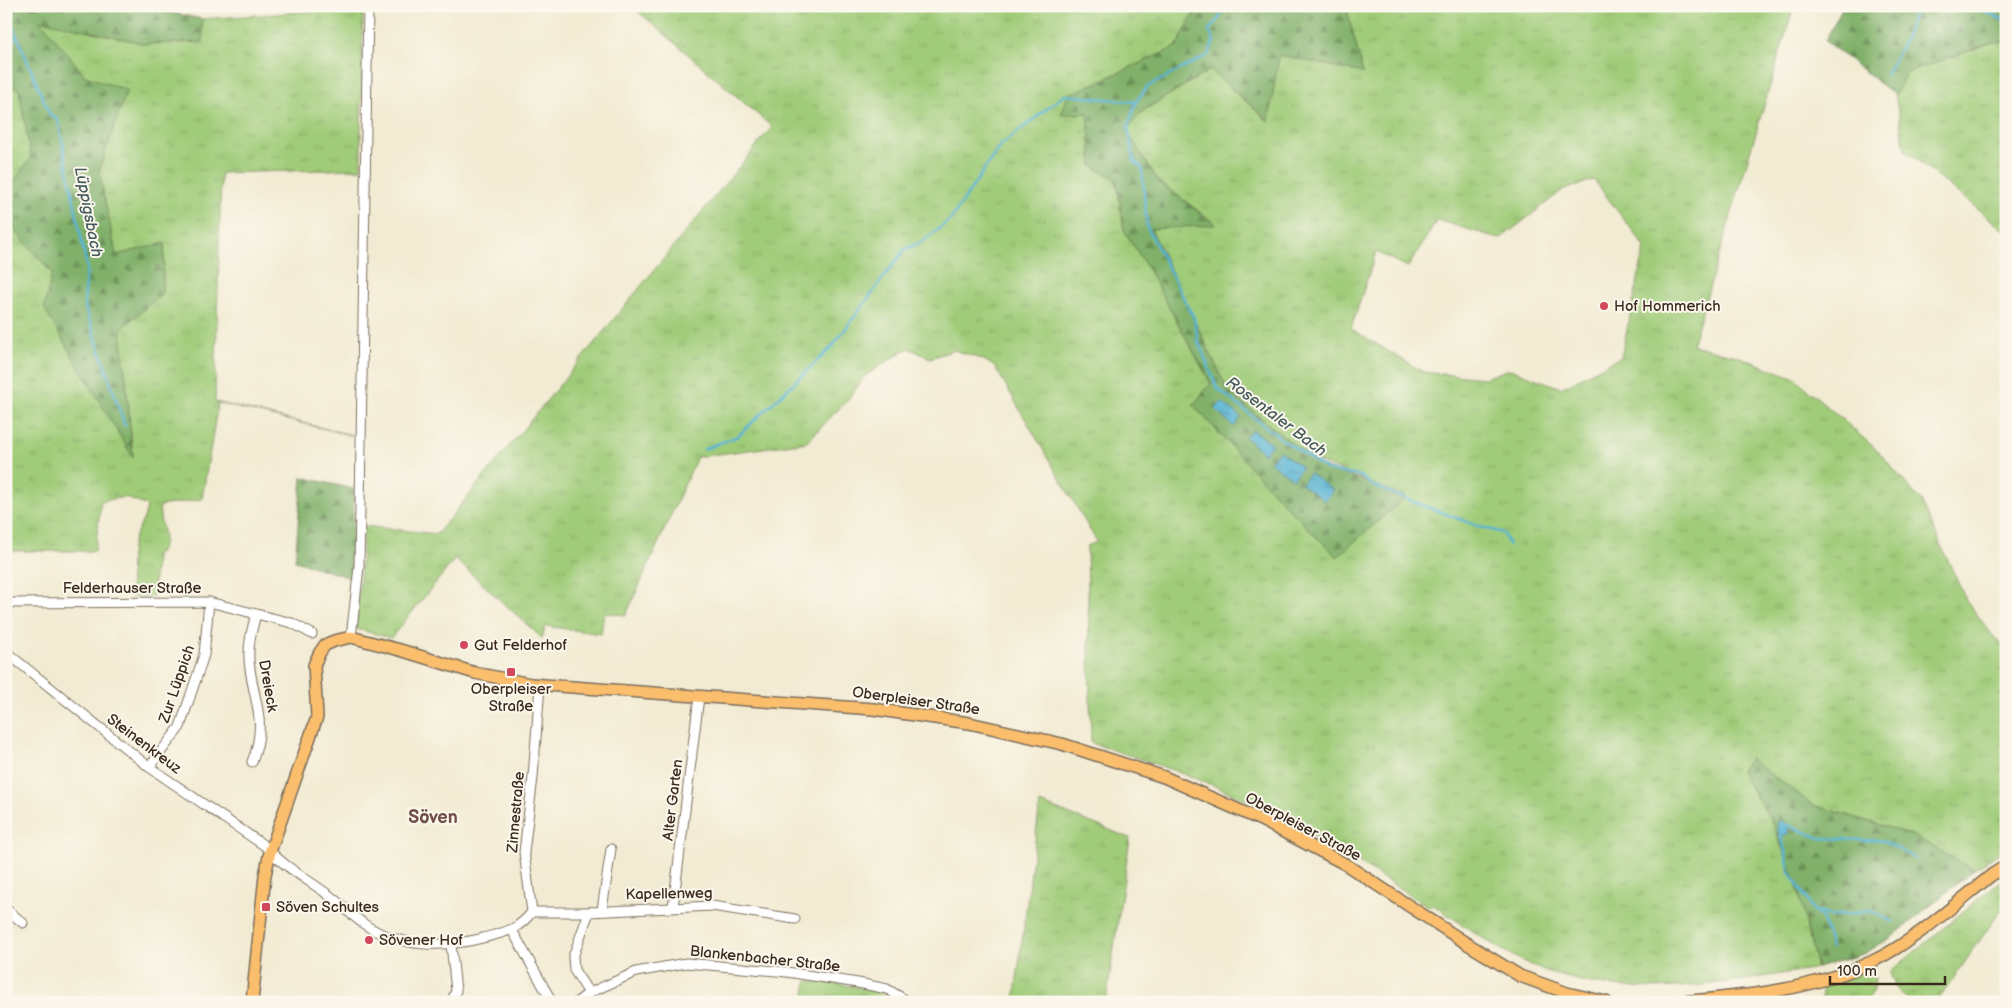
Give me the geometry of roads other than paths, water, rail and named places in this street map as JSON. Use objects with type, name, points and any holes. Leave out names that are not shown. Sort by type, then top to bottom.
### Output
[{"type":"main road","name":"Oberpleiser Straße","points":[[252,1002],[265,875],[270,852],[317,717],[314,665],[325,645],[334,640],[352,637],[475,673],[540,686],[822,704],[919,714],[1054,742],[1143,769],[1261,820],[1345,864],[1520,976],[1567,993],[1606,1002]]},
{"type":"main road","points":[[1682,1002],[1797,987],[1848,972],[1894,949],[2006,866]]},
{"type":"street","points":[[352,637],[359,567],[368,6]]},
{"type":"street","name":"Felderhauser Straße","points":[[6,603],[209,602],[292,623],[312,634]]},
{"type":"street","name":"Zur Lüppich","points":[[149,768],[180,727],[204,655],[209,602]]},
{"type":"street","name":"Dreieck","points":[[252,762],[258,747],[261,720],[249,660],[249,644],[256,614]]},
{"type":"street","name":"Steinenkreuz","points":[[6,652],[149,768],[265,846],[270,852]]},
{"type":"street","name":"Zinnestraße","points":[[532,912],[524,852],[533,776],[540,686]]},
{"type":"street","name":"Alter Garten","points":[[673,907],[699,697]]},
{"type":"street","name":"Kapellenweg","points":[[602,910],[611,850]]},
{"type":"street","points":[[270,852],[336,900],[363,924],[382,935],[394,939],[420,944],[451,944],[512,930],[523,923],[532,912]]},
{"type":"street","name":"Kapellenweg","points":[[532,912],[589,912],[712,906],[794,919]]},
{"type":"street","points":[[6,909],[23,923]]},
{"type":"street","points":[[588,992],[574,970],[573,957],[589,912]]},
{"type":"street","points":[[512,930],[552,1002]]},
{"type":"street","points":[[451,944],[456,991],[453,998]]},
{"type":"street","name":"Blankenbacher Straße","points":[[577,1002],[588,992],[636,972],[686,963],[787,972],[858,983],[887,989],[909,1002]]},
{"type":"water","points":[[1222,402],[1241,417],[1234,427],[1215,409]]},
{"type":"water","points":[[1253,430],[1272,444],[1264,454],[1245,437]]},
{"type":"water","points":[[1279,451],[1302,467],[1293,479],[1270,462]]},
{"type":"water","points":[[1309,473],[1333,490],[1325,501],[1301,484]]},
{"type":"water","points":[[1781,820],[1789,826],[1788,834],[1783,837],[1779,836],[1777,823]]},
{"type":"waterway","name":"Rosentaler Bach","points":[[1223,6],[1220,17],[1209,30],[1214,41],[1208,55],[1147,87],[1136,102],[1128,126],[1134,161],[1142,168],[1147,227],[1194,318],[1198,341],[1217,388],[1280,438],[1327,470],[1360,476],[1372,485],[1414,502],[1478,526],[1503,533],[1509,545]]},
{"type":"waterway","points":[[1886,75],[1905,39],[1918,6]]},
{"type":"waterway","points":[[1973,6],[2006,21]]},
{"type":"waterway","name":"Lüppigsbach","points":[[6,10],[50,115],[58,120],[87,268],[84,304],[125,426]]},
{"type":"waterway","points":[[6,46],[17,36]]},
{"type":"waterway","points":[[704,449],[738,436],[832,347],[904,250],[923,241],[951,219],[1000,146],[1064,95],[1136,102]]},
{"type":"waterway","points":[[1788,825],[1820,838],[1884,841],[1915,858]]},
{"type":"waterway","points":[[1781,835],[1790,873],[1814,911],[1823,919],[1831,948]]},
{"type":"waterway","points":[[1816,911],[1831,916],[1871,911],[1893,922]]},
{"type":"waterway","points":[[911,998],[917,1002]]},
{"type":"place","name":"Hof Hommerich","points":[[1604,306]]},
{"type":"place","name":"Gut Felderhof","points":[[464,645]]},
{"type":"place","name":"Oberpleiser Straße","points":[[511,672]]},
{"type":"place","name":"Söven Schultes","points":[[266,907]]},
{"type":"place","name":"Sövener Hof","points":[[369,940]]},
{"type":"district","name":"Söven","points":[[433,817]]}]
